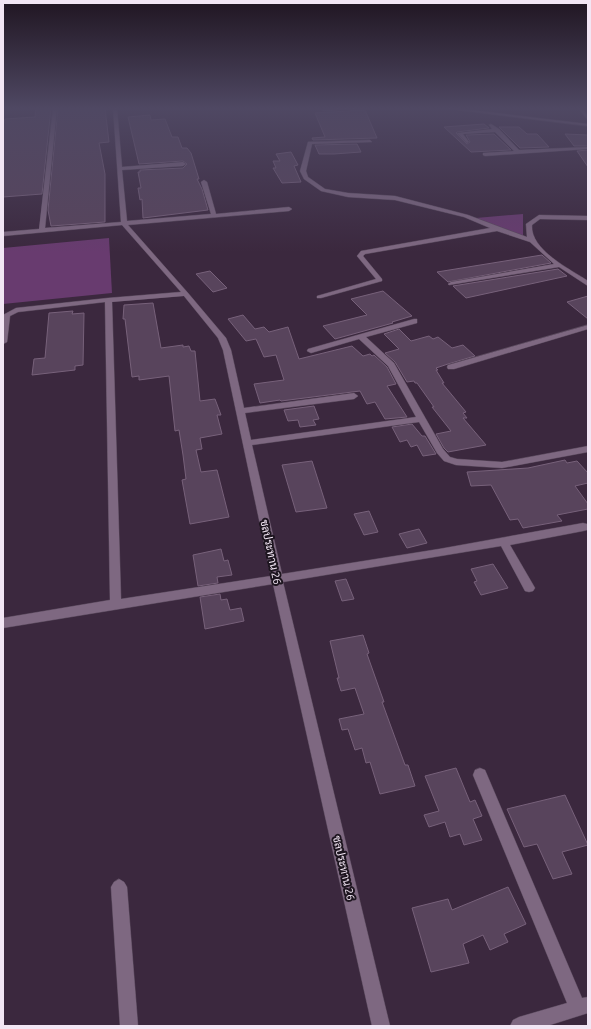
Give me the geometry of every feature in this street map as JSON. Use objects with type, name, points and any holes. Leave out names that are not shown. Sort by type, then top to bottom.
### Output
[{"type":"street","points":[[42,231],[49,156]]},
{"type":"street","points":[[118,156],[124,224]]},
{"type":"street","points":[[307,156],[303,171],[306,178],[323,190],[348,195],[395,198],[466,216],[532,241],[560,265],[588,284]]},
{"type":"street","points":[[119,169],[183,164]]},
{"type":"street","points":[[204,182],[214,216]]},
{"type":"street","points":[[3,234],[288,209]]},
{"type":"street","points":[[532,241],[528,231],[529,224],[540,218],[588,218]]},
{"type":"street","name":"ชลประทาน 26","points":[[124,224],[186,294],[222,338],[227,350],[277,578],[381,1026]]},
{"type":"street","points":[[319,297],[380,280],[360,256],[363,252],[497,229]]},
{"type":"street","points":[[451,284],[560,265]]},
{"type":"street","points":[[3,342],[7,315],[11,312],[108,300],[186,294]]},
{"type":"street","points":[[108,300],[116,603]]},
{"type":"street","points":[[311,351],[414,321]]},
{"type":"street","points":[[451,367],[588,328]]},
{"type":"street","points":[[361,337],[391,365],[440,451],[447,458],[456,462],[502,465],[588,449]]},
{"type":"street","points":[[241,411],[354,396]]},
{"type":"street","points":[[248,443],[421,418]]},
{"type":"street","points":[[3,623],[116,603],[504,543],[583,528]]},
{"type":"street","points":[[504,543],[529,588]]},
{"type":"street","points":[[480,775],[583,1007],[519,1026]]},
{"type":"street","points":[[119,887],[129,1026]]},
{"type":"shaded area","points":[[523,214],[523,236],[476,218]]},
{"type":"shaded area","points":[[109,238],[112,293],[3,304],[3,248]]},
{"type":"building","points":[[3,156],[46,156],[42,194],[3,197]]},
{"type":"building","points":[[53,156],[102,156],[105,174],[105,222],[51,226],[48,210]]},
{"type":"building","points":[[137,156],[192,156],[199,179],[197,179],[202,189],[208,210],[143,218],[142,199],[140,200],[138,188],[141,188],[138,172],[140,172],[140,170],[183,168],[187,164],[183,161],[139,164]]},
{"type":"building","points":[[277,156],[293,156],[298,165],[294,166],[301,182],[282,183],[273,168],[276,168],[273,161],[280,161]]},
{"type":"building","points":[[580,156],[588,156],[588,167]]},
{"type":"building","points":[[542,255],[551,263],[448,282],[437,272]]},
{"type":"building","points":[[558,269],[567,276],[466,298],[453,286]]},
{"type":"building","points":[[210,271],[227,288],[213,292],[196,274]]},
{"type":"building","points":[[383,291],[412,316],[392,322],[393,323],[335,339],[323,326],[367,315],[351,299]]},
{"type":"building","points":[[588,296],[588,319],[567,302]]},
{"type":"building","points":[[153,303],[161,348],[183,345],[183,347],[189,346],[191,351],[195,351],[200,401],[215,399],[221,415],[217,415],[222,434],[200,438],[202,449],[196,450],[201,472],[217,470],[229,517],[190,524],[182,480],[186,479],[183,455],[179,430],[175,431],[169,376],[139,380],[139,376],[132,377],[125,319],[123,319],[124,305]]},
{"type":"building","points":[[73,311],[72,314],[84,313],[83,365],[75,366],[75,370],[32,375],[34,359],[45,358],[49,313]]},
{"type":"building","points":[[243,315],[255,329],[264,327],[269,332],[288,327],[299,359],[352,346],[363,356],[370,354],[372,356],[374,355],[387,367],[396,384],[387,386],[407,417],[385,419],[375,402],[367,404],[360,391],[260,403],[254,384],[284,380],[276,355],[264,357],[256,339],[246,341],[228,319]]},
{"type":"building","points":[[399,329],[411,341],[429,336],[433,339],[438,337],[452,348],[463,345],[475,356],[436,368],[438,370],[436,370],[444,383],[442,383],[466,412],[463,413],[467,418],[463,418],[486,445],[448,452],[444,448],[436,434],[451,431],[432,407],[434,407],[417,383],[414,381],[407,382],[395,362],[385,353],[399,349],[384,334]]},
{"type":"building","points":[[314,406],[319,419],[313,420],[316,425],[300,427],[298,420],[288,421],[284,410]]},
{"type":"building","points":[[412,424],[422,436],[425,436],[436,454],[423,456],[417,445],[411,447],[407,440],[400,442],[392,427]]},
{"type":"building","points":[[565,460],[567,463],[577,461],[588,473],[588,483],[575,486],[588,504],[588,509],[557,515],[562,521],[523,528],[518,519],[510,520],[491,485],[471,486],[467,472],[528,468]]},
{"type":"building","points":[[312,461],[327,508],[296,512],[282,465]]},
{"type":"building","points":[[369,511],[378,532],[364,535],[354,514]]},
{"type":"building","points":[[419,529],[427,543],[407,548],[399,534]]},
{"type":"building","points":[[221,549],[224,561],[228,560],[232,575],[217,577],[218,583],[198,586],[193,555]]},
{"type":"building","points":[[493,564],[508,588],[481,595],[474,582],[477,581],[471,569]]},
{"type":"building","points":[[346,579],[354,599],[342,601],[335,581]]},
{"type":"building","points":[[220,594],[221,600],[227,599],[230,610],[241,608],[244,621],[205,629],[200,597]]},
{"type":"building","points":[[363,635],[369,653],[367,654],[384,702],[382,702],[405,765],[408,765],[415,786],[380,794],[370,762],[366,763],[362,748],[355,750],[348,729],[342,730],[339,719],[364,714],[355,688],[341,691],[330,641]]},
{"type":"building","points":[[456,768],[470,802],[475,800],[482,816],[473,819],[482,840],[464,845],[460,834],[450,837],[445,822],[429,827],[424,815],[439,811],[425,776]]},
{"type":"building","points":[[565,795],[588,845],[562,852],[572,874],[553,879],[537,844],[524,847],[507,809]]},
{"type":"building","points":[[508,887],[526,924],[504,934],[508,942],[490,950],[483,935],[463,944],[469,963],[431,972],[412,908],[448,899],[452,910]]}]
